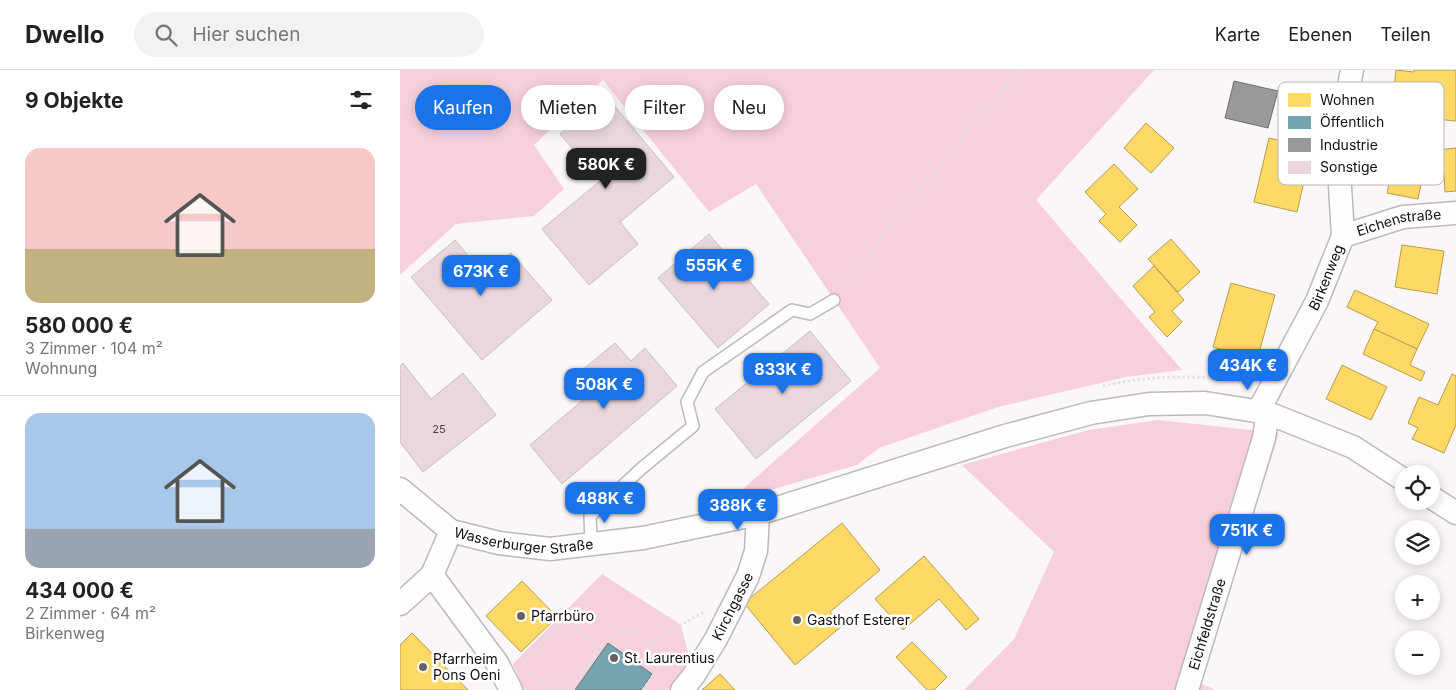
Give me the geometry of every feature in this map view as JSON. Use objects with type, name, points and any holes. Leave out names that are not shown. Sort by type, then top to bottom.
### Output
[{"type":"street","name":"Birkenweg","points":[[1263,413],[1317,301],[1343,236],[1340,185]]},
{"type":"street","name":"Eichenstraße","points":[[1343,236],[1403,217],[1456,213]]},
{"type":"street","name":"Wasserburger Straße","points":[[400,489],[451,531],[499,543],[550,549],[643,538],[758,514],[1005,436],[1091,413],[1149,404],[1206,403],[1263,413],[1353,447],[1395,474]]},
{"type":"street","name":"Eichfeldstraße","points":[[1187,690],[1264,438],[1263,413]]},
{"type":"street","points":[[1440,503],[1456,513]]},
{"type":"street","name":"Kirchgasse","points":[[682,690],[694,675],[716,639],[748,576],[756,551],[758,514]]},
{"type":"street","points":[[400,604],[432,575],[451,531]]},
{"type":"street","points":[[432,575],[497,663],[511,690]]},
{"type":"lane","points":[[591,544],[590,516],[642,468],[694,426],[687,402],[704,372],[792,310],[810,314],[834,300]]},
{"type":"path","points":[[834,300],[917,194],[1019,70]]},
{"type":"path","points":[[648,643],[706,611]]},
{"type":"path","points":[[551,690],[523,668],[524,660],[564,619],[600,646]]},
{"type":"path","points":[[571,690],[605,640],[627,630],[667,656],[643,690]]},
{"type":"shaded area","points":[[400,70],[1154,70],[1036,200],[1182,370],[1126,377],[998,407],[879,448],[857,465],[728,502],[880,368],[756,184],[709,212],[643,130],[704,130],[704,85],[625,85],[625,107],[615,95],[615,85],[607,85],[603,80],[598,85],[521,85],[521,130],[550,130],[534,145],[564,189],[534,216],[456,224],[400,275]]},
{"type":"shaded area","points":[[1158,420],[1279,433],[1200,683],[1215,690],[964,690],[1014,639],[1054,552],[962,465],[1089,430]]},
{"type":"shaded area","points":[[602,574],[681,625],[691,665],[669,690],[524,690],[513,664]]},
{"type":"building: Wohnen","points":[[1396,70],[1414,72],[1414,70],[1456,70],[1456,121],[1444,120],[1444,82],[1395,82]]},
{"type":"building: Wohnen","points":[[1146,123],[1174,148],[1151,173],[1124,148]]},
{"type":"building: Wohnen","points":[[1269,138],[1278,140],[1278,185],[1303,185],[1297,212],[1254,202]]},
{"type":"building: Wohnen","points":[[1456,148],[1456,191],[1445,192],[1444,149]]},
{"type":"building: Wohnen","points":[[1114,164],[1138,189],[1119,207],[1137,225],[1120,242],[1099,221],[1106,214],[1085,192]]},
{"type":"building: Wohnen","points":[[1389,185],[1421,185],[1418,199],[1387,193]]},
{"type":"building: Wohnen","points":[[1171,239],[1200,272],[1178,292],[1148,259]]},
{"type":"building: Wohnen","points":[[1402,245],[1444,251],[1437,294],[1395,287]]},
{"type":"building: Wohnen","points":[[1154,266],[1184,300],[1172,311],[1182,322],[1167,337],[1149,317],[1155,312],[1133,286]]},
{"type":"building: Wohnen","points":[[1231,283],[1275,295],[1257,360],[1213,347]]},
{"type":"building: Wohnen","points":[[1355,290],[1429,324],[1417,349],[1374,329],[1378,322],[1347,307]]},
{"type":"building: Wohnen","points":[[1374,329],[1417,349],[1410,365],[1425,372],[1421,381],[1363,354]]},
{"type":"building: Wohnen","points":[[1342,365],[1387,387],[1371,420],[1326,399]]},
{"type":"building: Wohnen","points":[[1452,374],[1456,376],[1456,425],[1444,453],[1412,439],[1418,428],[1408,423],[1419,397],[1438,405]]},
{"type":"building: Wohnen","points":[[842,523],[880,570],[830,612],[842,626],[795,665],[744,603]]},
{"type":"building: Wohnen","points":[[924,556],[979,619],[966,630],[939,599],[903,630],[875,599]]},
{"type":"building: Wohnen","name":"Pfarrbüro","points":[[522,581],[557,617],[521,652],[486,616]]},
{"type":"building: Wohnen","name":"Pfarrheim Pons Oeni","points":[[412,633],[468,690],[400,690],[400,645]]},
{"type":"building: Wohnen","points":[[912,642],[947,677],[934,690],[927,690],[896,657]]},
{"type":"building: Wohnen","points":[[720,674],[735,690],[702,690]]},
{"type":"building: Öffentlich","name":"St. Laurentius","points":[[608,643],[652,674],[641,690],[575,690]]},
{"type":"building: Industrie","points":[[1234,81],[1278,91],[1268,128],[1225,118]]},
{"type":"building: Sonstige","points":[[615,107],[625,119],[625,130],[635,130],[674,177],[620,222],[638,244],[589,285],[542,229],[600,181],[560,134],[565,130],[615,130]]},
{"type":"building: Sonstige","points":[[709,234],[769,304],[718,348],[658,278]]},
{"type":"building: Sonstige","points":[[455,240],[485,276],[511,253],[552,300],[482,360],[411,277]]},
{"type":"building: Sonstige","points":[[810,331],[851,381],[756,459],[715,409]]},
{"type":"building: Sonstige","points":[[615,343],[631,361],[645,348],[677,386],[562,484],[530,445],[596,389],[581,371]]},
{"type":"building: Sonstige","points":[[403,363],[431,399],[463,373],[496,415],[423,472],[400,442],[400,366]]},
{"type":"place","name":"Pfarrbüro","points":[[521,616]]},
{"type":"place","name":"Gasthof Esterer","points":[[797,620]]},
{"type":"place","name":"St. Laurentius","points":[[614,658]]},
{"type":"place","name":"Pfarrheim Pons Oeni","points":[[423,667]]}]
